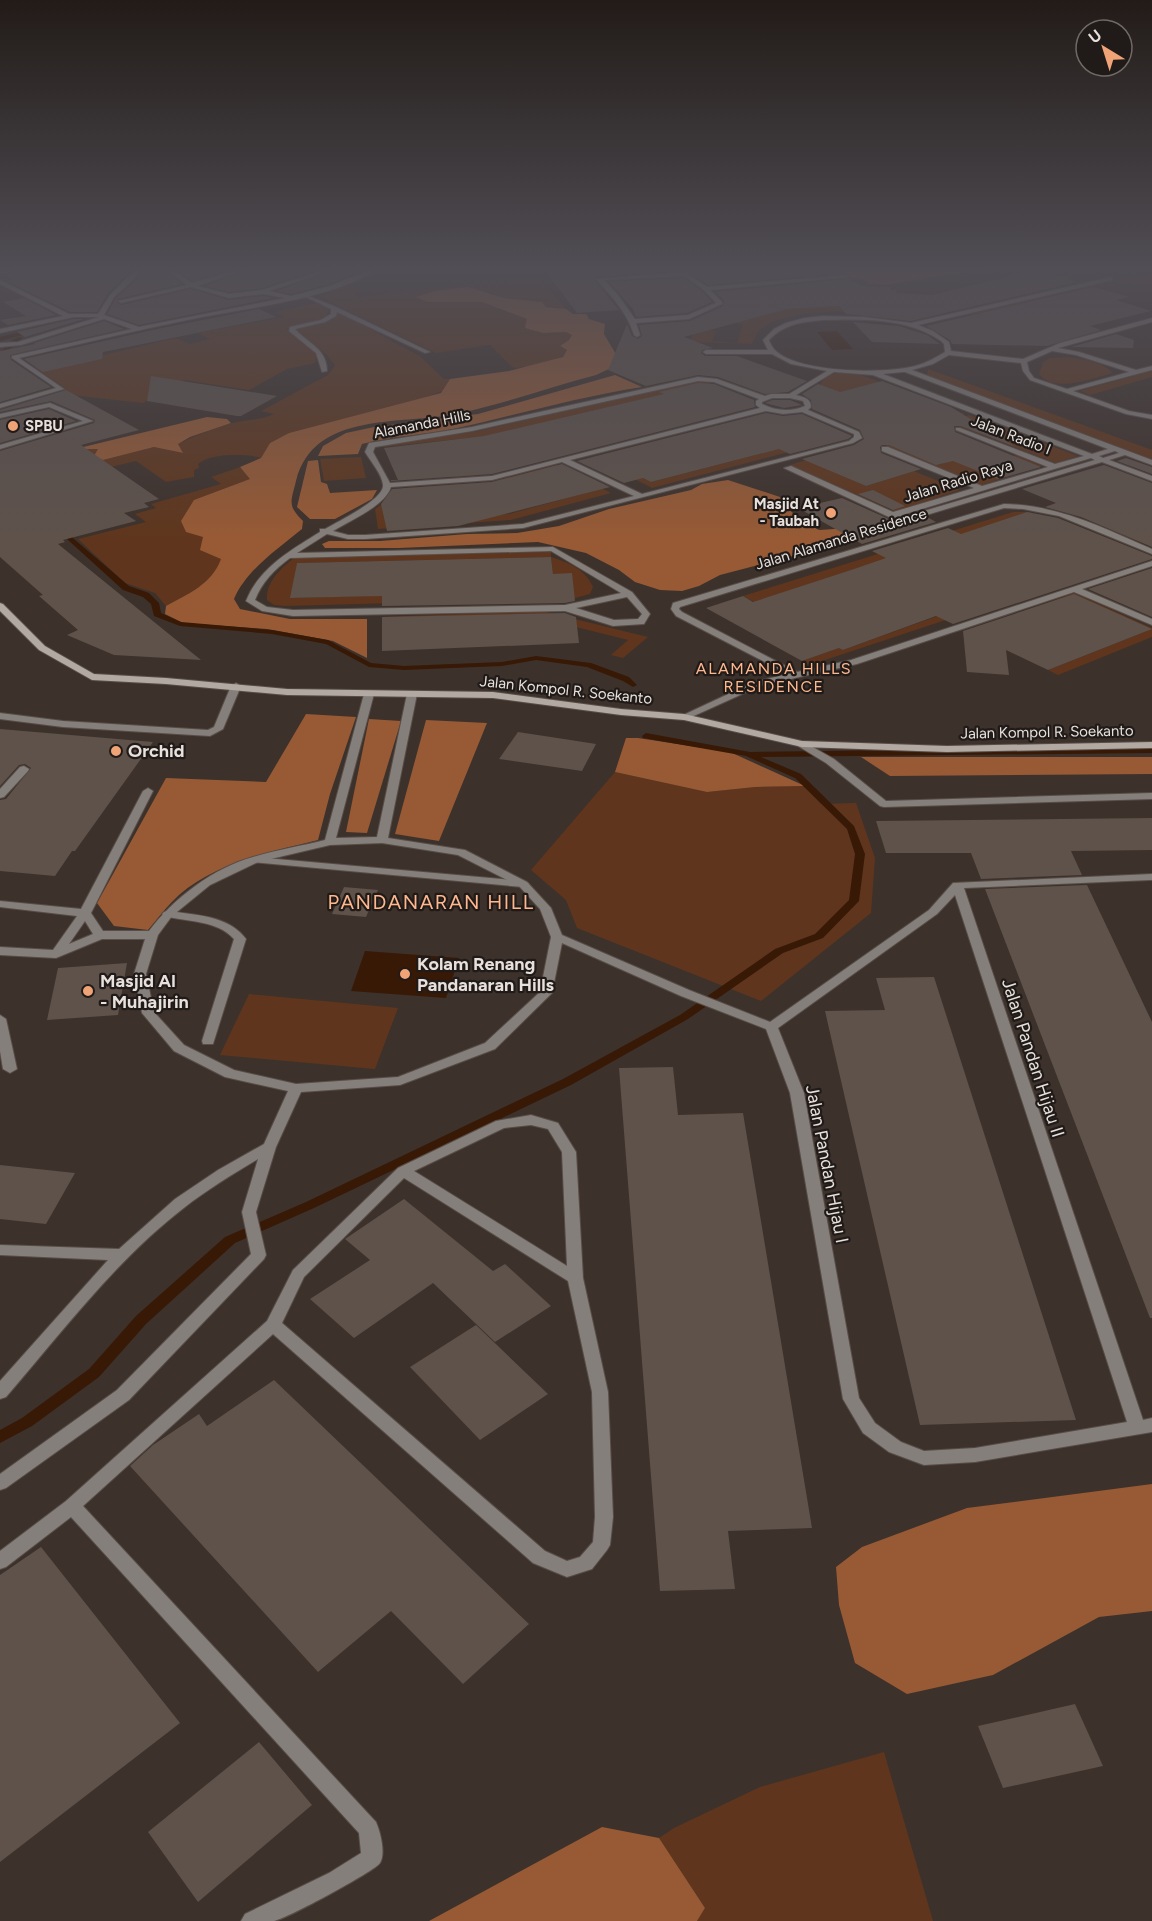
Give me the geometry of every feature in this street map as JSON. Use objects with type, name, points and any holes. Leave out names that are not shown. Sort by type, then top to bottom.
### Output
[{"type":"main road","name":"Jalan Kompol R. Soekanto","points":[[0,606],[42,648],[92,677],[236,686],[287,693],[493,695],[621,712],[684,717],[802,744],[947,749],[1152,745]]},
{"type":"street","points":[[0,405],[61,389],[16,359]]},
{"type":"street","points":[[323,359],[325,362],[324,371]]},
{"type":"street","points":[[789,359],[807,366],[874,373],[906,370],[933,363],[940,359]]},
{"type":"street","points":[[1002,359],[1024,361],[1029,359]]},
{"type":"street","points":[[1094,359],[1135,372]]},
{"type":"street","points":[[1024,361],[1026,371],[1032,379],[1128,413],[1152,417]]},
{"type":"street","points":[[1067,391],[1152,368]]},
{"type":"street","name":"Alamanda Hills","points":[[387,485],[369,452],[372,445],[472,429],[698,379],[714,380],[764,398],[790,396],[833,370]]},
{"type":"street","points":[[906,370],[1152,463]]},
{"type":"street","points":[[874,373],[1152,479]]},
{"type":"street","points":[[790,396],[805,400],[808,404],[803,410]]},
{"type":"street","points":[[764,398],[759,401],[759,405],[765,409]]},
{"type":"street","points":[[0,416],[50,405],[90,421],[0,447]]},
{"type":"street","points":[[323,531],[348,537],[364,537],[524,526],[851,442],[858,438],[857,433],[803,410],[791,412],[765,409],[492,478],[465,482],[387,485],[385,493],[376,502],[323,531],[288,556],[251,591],[250,601],[265,609],[293,613],[566,608],[629,594]]},
{"type":"street","name":"Jalan Radio I","points":[[958,429],[1055,466]]},
{"type":"street","points":[[885,449],[980,488]]},
{"type":"street","name":"Jalan Radio Raya","points":[[892,515],[1115,449]]},
{"type":"street","name":"Jalan Radio Raya","points":[[892,515],[904,519],[1126,453]]},
{"type":"street","points":[[563,460],[640,496]]},
{"type":"street","points":[[788,468],[892,515]]},
{"type":"street","name":"Jalan Alamanda Residence","points":[[798,676],[680,614],[675,609],[676,605],[1004,506],[1030,505],[1064,515],[1152,552]]},
{"type":"street","points":[[288,556],[553,549],[629,594],[646,614],[641,622],[613,623],[566,608]]},
{"type":"street","points":[[684,717],[757,684],[854,662],[1152,563]]},
{"type":"street","points":[[1074,589],[1152,622]]},
{"type":"street","points":[[0,716],[63,724],[210,733],[219,729],[236,686]]},
{"type":"street","points":[[330,842],[369,694]]},
{"type":"street","points":[[382,840],[412,694]]},
{"type":"street","points":[[802,744],[830,761],[884,804],[1152,796]]},
{"type":"street","points":[[0,795],[24,769]]},
{"type":"street","points":[[56,954],[85,912],[148,791]]},
{"type":"street","points":[[382,840],[461,852],[523,884],[545,908],[557,937],[546,993],[490,1046],[400,1081],[296,1088],[230,1074],[179,1048],[148,1013],[140,974],[152,935],[168,914],[206,883],[254,860],[330,842],[382,840]]},
{"type":"street","points":[[254,860],[523,884]]},
{"type":"street","points":[[557,937],[685,993],[771,1027],[933,912],[957,885],[1151,879]]},
{"type":"street","name":"Jalan Pandan Hijau II","points":[[957,885],[1144,1426]]},
{"type":"street","points":[[0,904],[85,912]]},
{"type":"street","points":[[85,912],[100,935]]},
{"type":"street","points":[[168,914],[220,924],[233,930],[240,939],[208,1041]]},
{"type":"street","points":[[0,951],[56,954],[100,935],[152,935]]},
{"type":"street","points":[[0,1019],[10,1069]]},
{"type":"street","name":"Jalan Pandan Hijau I","points":[[771,1027],[797,1092],[851,1399],[869,1428],[895,1447],[924,1458],[975,1455],[1144,1426]]},
{"type":"street","points":[[0,1483],[123,1395],[259,1255],[249,1212],[269,1147],[296,1088]]},
{"type":"street","points":[[0,1561],[72,1506],[273,1324],[298,1274],[403,1171],[501,1124],[531,1120],[553,1126],[569,1152],[575,1278],[600,1392],[604,1516],[601,1545],[586,1563],[567,1569],[539,1557],[273,1324]]},
{"type":"street","points":[[0,1392],[123,1255],[179,1204],[223,1173],[269,1147]]},
{"type":"street","points":[[403,1171],[575,1278]]},
{"type":"street","points":[[0,1250],[123,1255]]},
{"type":"street","points":[[72,1506],[369,1828],[372,1858],[336,1880],[252,1921]]},
{"type":"shaded area","points":[[69,359],[316,359],[315,363],[287,369],[249,390],[184,380],[143,403],[62,394],[65,388],[34,367]]},
{"type":"shaded area","points":[[330,359],[423,359],[444,379],[450,379],[442,391],[423,398],[289,433],[270,443],[261,458],[238,455],[204,460],[198,464],[199,468],[194,470],[194,477],[166,482],[136,461],[94,471],[75,449],[99,449],[103,460],[154,447],[182,453],[178,444],[226,425],[274,414],[261,411],[328,375],[335,365]]},
{"type":"shaded area","points":[[504,359],[558,359],[517,368],[512,367]]},
{"type":"shaded area","points":[[557,359],[616,359],[613,367],[596,375],[494,405],[438,417],[364,425],[341,431],[321,442],[306,458],[296,481],[292,499],[294,511],[303,521],[302,529],[255,569],[239,588],[234,599],[240,609],[290,619],[367,619],[367,658],[333,641],[267,629],[183,623],[165,614],[166,606],[205,582],[217,568],[221,559],[200,550],[203,537],[186,532],[181,521],[194,500],[250,479],[240,467],[261,458],[270,443],[289,433],[441,393],[450,379],[509,371]]},
{"type":"shaded area","points":[[1049,359],[1078,359],[1098,364],[1113,373],[1074,383],[1054,383],[1039,374],[1043,362]]},
{"type":"shaded area","points":[[928,369],[1152,450],[1152,459],[927,376]]},
{"type":"shaded area","points":[[1152,371],[1152,377],[1090,395],[1080,391]]},
{"type":"shaded area","points":[[838,373],[861,375],[965,414],[952,418],[840,394],[819,386],[826,376]]},
{"type":"shaded area","points":[[615,375],[642,387],[453,429],[373,441],[362,444],[358,454],[318,456],[323,446],[346,433],[374,427],[478,414]]},
{"type":"shaded area","points":[[693,381],[709,383],[751,402],[751,408],[480,475],[456,477],[396,474],[390,462],[406,460],[487,436],[384,447],[382,445],[479,431]]},
{"type":"shaded area","points":[[969,415],[1078,456],[1056,463],[948,422]]},
{"type":"shaded area","points":[[207,417],[227,419],[231,423],[190,437],[178,444],[183,453],[154,447],[103,460],[94,456],[98,449],[75,449]]},
{"type":"shaded area","points":[[752,417],[627,470],[651,482],[832,435],[845,437],[652,488],[592,457]]},
{"type":"shaded area","points":[[880,440],[940,464],[965,457],[985,465],[1016,455],[1042,466],[981,485],[875,441]]},
{"type":"shaded area","points":[[361,457],[366,478],[324,481],[320,459]]},
{"type":"shaded area","points":[[318,460],[321,482],[327,484],[330,493],[377,490],[372,499],[335,519],[310,519],[297,507],[308,461]]},
{"type":"shaded area","points":[[806,460],[866,486],[914,471],[960,490],[895,511],[790,465]]},
{"type":"shaded area","points":[[556,465],[611,493],[511,520],[378,529],[375,509],[405,488],[491,482]],"holes":[[[551,473],[589,492],[509,514],[385,523]]]},
{"type":"shaded area","points":[[240,467],[251,478],[203,537],[222,559],[218,568],[206,582],[166,606],[155,593],[125,583],[78,539],[146,522],[135,514],[156,508],[151,504],[221,484],[211,477]]},
{"type":"shaded area","points":[[728,480],[780,497],[787,508],[800,519],[819,530],[849,528],[870,536],[720,575],[699,586],[682,591],[660,590],[635,582],[619,570],[586,553],[538,542],[399,548],[325,548],[322,544],[329,541],[380,541],[467,534],[517,533],[559,526],[609,509],[691,490],[702,484]]},
{"type":"shaded area","points":[[1013,512],[1029,512],[1139,556],[810,665],[802,661],[839,648],[843,650],[1088,562],[1020,515],[754,602],[743,596]]},
{"type":"shaded area","points":[[551,552],[551,557],[581,571],[593,587],[590,594],[575,598],[274,605],[267,600],[271,582],[279,571],[294,558]],"holes":[[[551,557],[553,574],[571,574],[573,591],[291,598],[297,563]]]},
{"type":"shaded area","points":[[1074,593],[1152,628],[1152,637],[1058,675],[1048,670],[1147,631],[970,632]]},
{"type":"shaded area","points":[[542,611],[648,637],[623,658],[611,655],[628,640],[572,626],[382,622],[382,617]]},
{"type":"shaded area","points":[[306,714],[356,717],[330,794],[318,840],[245,860],[210,874],[179,895],[148,930],[114,926],[97,903],[166,778],[266,782]]},
{"type":"shaded area","points":[[369,719],[401,721],[367,833],[346,832]]},
{"type":"shaded area","points":[[426,720],[487,723],[439,841],[395,834]]},
{"type":"shaded area","points":[[626,738],[730,752],[805,786],[755,787],[707,792],[615,772]]},
{"type":"shaded area","points":[[861,757],[1152,757],[1152,774],[890,776]]},
{"type":"shaded area","points":[[615,772],[707,792],[755,787],[805,786],[821,804],[856,803],[875,858],[871,913],[761,1001],[577,928],[566,900],[531,870]]},
{"type":"shaded area","name":"Kolam Renang Pandanaran Hills","points":[[365,951],[459,958],[446,998],[351,991]]},
{"type":"shaded area","points":[[249,994],[398,1008],[375,1069],[220,1055]]},
{"type":"shaded area","points":[[1152,1484],[1152,1611],[1099,1617],[993,1675],[907,1694],[855,1663],[839,1605],[836,1567],[862,1547],[967,1508]]},
{"type":"shaded area","points":[[884,1752],[933,1921],[697,1921],[705,1908],[659,1838],[674,1828],[760,1787]]},
{"type":"shaded area","points":[[602,1827],[659,1838],[705,1908],[697,1921],[429,1921]]},
{"type":"building","points":[[0,359],[11,359],[51,387],[0,402]]},
{"type":"building","points":[[26,359],[102,359],[43,372]]},
{"type":"building","points":[[613,359],[744,359],[807,381],[788,392],[765,394],[718,377],[698,375],[646,386],[608,370]]},
{"type":"building","points":[[151,376],[277,396],[237,416],[147,401]]},
{"type":"building","points":[[882,381],[951,407],[1016,447],[961,426],[954,426],[955,432],[1041,467],[998,479],[953,461],[936,465],[889,445],[882,445],[881,453],[921,469],[866,486],[802,459],[854,445],[864,439],[860,430],[812,409],[811,400],[802,394],[818,384],[840,392]]},
{"type":"building","points":[[698,383],[714,384],[754,400],[755,407],[492,474],[391,481],[398,480],[384,448],[484,436],[664,394],[659,392]]},
{"type":"building","points":[[66,390],[139,430],[81,445],[159,499],[144,503],[149,507],[124,513],[136,521],[63,540],[65,542],[58,544],[201,660],[114,655],[67,635],[78,630],[39,596],[43,595],[0,557],[0,451],[94,423],[95,420],[51,401],[0,412],[0,410]]},
{"type":"building","points":[[772,400],[790,400],[802,405],[784,408],[765,403]]},
{"type":"building","points":[[49,409],[76,421],[0,443],[0,420]]},
{"type":"building","points":[[766,413],[783,416],[802,414],[852,436],[790,454],[779,449],[651,482],[643,478],[624,483],[577,461]]},
{"type":"building","points":[[1126,458],[1152,467],[1152,474],[1117,461]]},
{"type":"building","points":[[562,464],[610,487],[458,526],[387,531],[381,504],[392,489],[492,482]]},
{"type":"building","points":[[1104,465],[1152,483],[1152,547],[1081,517],[1045,507],[1056,503],[1022,489]]},
{"type":"building","points":[[873,490],[905,506],[893,510],[858,494]]},
{"type":"building","points":[[842,498],[889,519],[910,522],[927,517],[936,522],[862,544],[798,508]]},
{"type":"building","points":[[1027,512],[1058,518],[1152,556],[1152,559],[953,624],[936,616],[843,650],[839,648],[802,661],[706,608],[743,596],[753,602],[886,558],[872,551],[948,528],[961,534]]},
{"type":"building","points":[[551,557],[553,574],[572,573],[575,601],[382,606],[382,596],[290,598],[297,563]]},
{"type":"building","points":[[1152,568],[1152,617],[1088,589]]},
{"type":"building","points":[[1074,594],[1152,629],[1048,670],[1006,650],[1009,675],[967,672],[963,631]]},
{"type":"building","points":[[565,613],[576,617],[579,643],[382,651],[382,617]]},
{"type":"building","points":[[0,729],[153,742],[55,876],[0,871],[0,800],[6,799],[31,768],[25,764],[19,765],[0,786]]},
{"type":"building","points":[[518,732],[596,744],[582,771],[499,759]]},
{"type":"building","points":[[1152,818],[1152,850],[1071,851],[1082,875],[981,879],[971,853],[886,853],[876,821]]},
{"type":"building","points":[[1087,885],[1152,1022],[1152,1318],[1150,1318],[985,889]]},
{"type":"building","points":[[344,887],[378,890],[366,917],[332,914]]},
{"type":"building","name":"Masjid Al - Muhajirin","points":[[127,963],[118,1015],[47,1020],[58,968]]},
{"type":"building","points":[[934,977],[1076,1420],[920,1425],[825,1011],[885,1010],[876,978]]},
{"type":"building","points":[[673,1067],[678,1115],[743,1113],[812,1528],[728,1531],[735,1589],[660,1591],[619,1068]]},
{"type":"building","points":[[0,1165],[75,1173],[46,1224],[0,1219]]},
{"type":"building","points":[[404,1199],[493,1271],[505,1264],[551,1306],[495,1342],[433,1283],[354,1338],[310,1299],[370,1260],[345,1239]]},
{"type":"building","points":[[476,1325],[548,1394],[480,1440],[410,1367]]},
{"type":"building","points":[[274,1380],[529,1624],[463,1684],[391,1611],[318,1672],[130,1466],[153,1445],[199,1414],[207,1426]]},
{"type":"building","points":[[41,1547],[180,1723],[0,1862],[0,1575]]},
{"type":"building","points":[[1075,1704],[1103,1766],[1003,1788],[978,1726]]},
{"type":"building","points":[[259,1742],[312,1805],[198,1902],[148,1832]]},
{"type":"waterway","points":[[58,528],[126,588],[146,595],[155,603],[157,614],[180,624],[272,632],[328,642],[369,665],[404,668],[502,664],[536,658],[588,665],[626,679],[633,685]]},
{"type":"waterway","points":[[0,1437],[27,1422],[94,1373],[141,1320],[230,1240],[310,1205],[567,1082],[684,1017],[779,951],[819,936],[854,901],[860,854],[851,828],[798,776],[748,754],[646,736]]},
{"type":"waterway","points":[[753,754],[1152,750]]},
{"type":"place","name":"SPBU","points":[[13,426]]},
{"type":"place","name":"Masjid At - Taubah","points":[[831,513]]},
{"type":"place","name":"Orchid","points":[[116,751]]},
{"type":"place","name":"Kolam Renang Pandanaran Hills","points":[[405,974]]},
{"type":"place","name":"Masjid Al - Muhajirin","points":[[88,991]]},
{"type":"district","name":"ALAMANDA HILLS RESIDENCE","points":[[774,677]]},
{"type":"district","name":"PANDANARAN HILL","points":[[431,902]]}]
